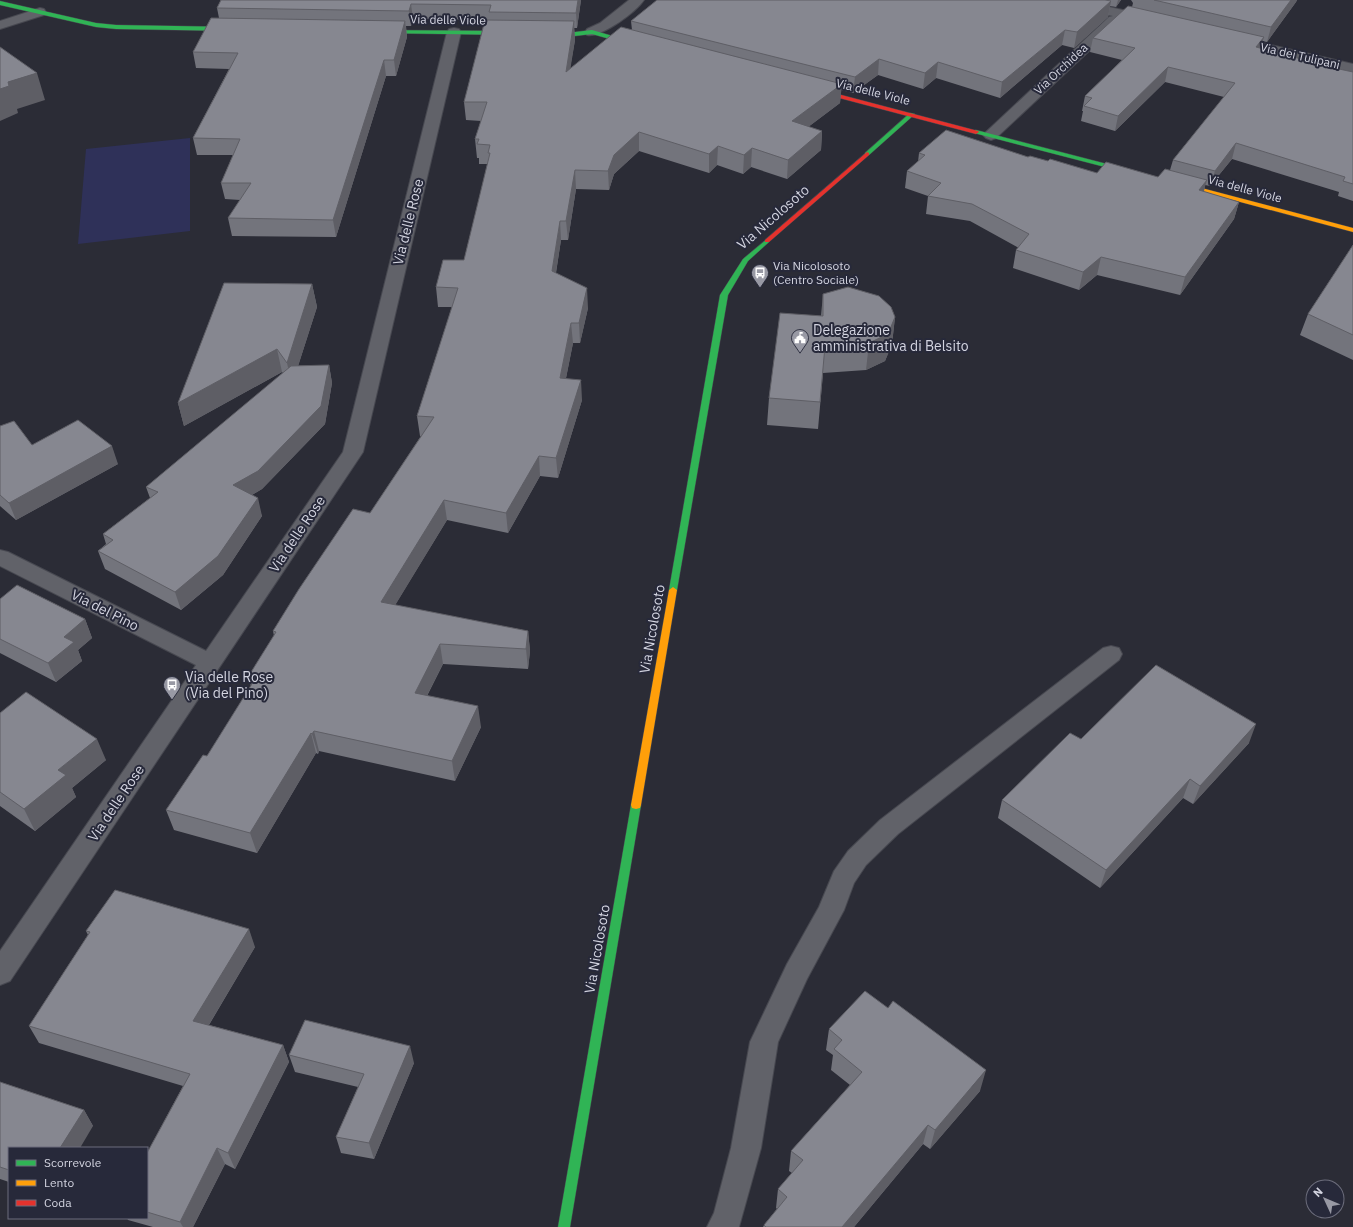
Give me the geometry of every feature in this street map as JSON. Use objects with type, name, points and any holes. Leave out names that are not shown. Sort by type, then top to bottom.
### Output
[{"type":"street","points":[[537,34],[575,34],[592,32],[605,26],[637,0]]},
{"type":"street","points":[[1060,0],[1160,23]]},
{"type":"street","name":"Via Orchidea","points":[[991,135],[1121,14],[1128,0]]},
{"type":"street","points":[[0,3],[96,25],[116,27],[242,29]]},
{"type":"street","name":"Via delle Viole","points":[[368,31],[522,33]]},
{"type":"street","name":"Via delle Rose","points":[[0,973],[353,452],[454,32]]},
{"type":"street","points":[[592,32],[650,48]]},
{"type":"street","name":"Via dei Tulipani","points":[[1222,37],[1353,68]]},
{"type":"street","name":"Via delle Viole","points":[[804,87],[1145,175]]},
{"type":"street","name":"Via Nicolosoto","points":[[564,1227],[724,295],[745,260],[912,114]]},
{"type":"street","name":"Via delle Viole","points":[[1168,181],[1353,230]]},
{"type":"street","name":"Via del Pino","points":[[0,557],[211,663]]},
{"type":"street","points":[[722,1227],[727,1219],[746,1148],[764,1042],[797,972],[831,910],[843,879],[857,858],[889,827],[1111,654]]},
{"type":"lane","points":[[0,25],[40,12]]},
{"type":"shaded area","points":[[190,138],[190,231],[78,244],[86,149]]},
{"type":"building","points":[[221,0],[578,0],[576,13],[489,12],[491,5],[411,4],[409,11],[217,8]]},
{"type":"building","points":[[657,0],[1111,1],[1077,32],[1065,30],[1002,82],[938,62],[925,73],[879,59],[855,77],[631,21]]},
{"type":"building","points":[[1154,0],[1291,0],[1271,27]]},
{"type":"building","points":[[1128,6],[1264,37],[1256,47],[1353,72],[1353,184],[1343,181],[1345,177],[1236,143],[1215,171],[1173,160],[1235,83],[1168,67],[1118,116],[1084,106],[1092,98],[1085,96],[1135,48],[1093,38]]},
{"type":"building","points":[[211,18],[405,21],[394,60],[384,60],[333,220],[228,218],[251,183],[221,183],[240,139],[193,138],[238,53],[193,52]]},
{"type":"building","points":[[485,20],[574,21],[566,72],[621,27],[842,84],[792,121],[822,131],[788,160],[752,148],[744,155],[718,146],[709,154],[639,132],[614,155],[608,171],[575,170],[566,221],[560,221],[552,271],[587,288],[579,323],[571,323],[560,378],[581,380],[556,458],[539,456],[506,513],[444,500],[381,602],[528,631],[526,649],[440,644],[415,693],[478,706],[452,761],[314,731],[312,734],[311,733],[250,833],[166,810],[203,755],[207,756],[255,679],[248,677],[276,632],[273,631],[299,589],[353,509],[370,513],[434,417],[417,416],[458,288],[436,287],[443,260],[464,260],[490,153],[488,153],[490,145],[477,144],[479,139],[475,139],[487,102],[464,102]]},
{"type":"building","points":[[0,47],[37,73],[8,82],[9,86],[0,89]]},
{"type":"building","points":[[946,130],[1028,157],[1030,156],[1048,161],[1050,159],[1097,173],[1106,162],[1158,177],[1165,169],[1207,180],[1199,190],[1239,202],[1185,277],[1101,257],[1083,272],[1016,250],[1029,234],[972,204],[928,196],[941,183],[907,171],[925,155],[919,153]]},
{"type":"building","points":[[1353,245],[1353,335],[1308,314]]},
{"type":"building","points":[[224,283],[312,284],[287,363],[277,349],[178,403]]},
{"type":"building","points":[[848,287],[879,296],[891,307],[895,317],[888,334],[869,343],[825,346],[820,402],[769,398],[780,313],[823,316],[823,294]]},
{"type":"building","points":[[329,365],[321,406],[258,471],[233,485],[258,498],[218,556],[175,592],[98,551],[113,540],[103,534],[158,492],[146,487],[291,366]]},
{"type":"building","points":[[78,420],[112,446],[9,503],[0,495],[0,426],[14,421],[32,445]]},
{"type":"building","points":[[17,585],[85,619],[64,637],[74,642],[48,663],[0,639],[0,599]]},
{"type":"building","points":[[1156,665],[1256,724],[1200,786],[1190,779],[1106,870],[1002,800],[1070,733],[1081,739]]},
{"type":"building","points":[[26,692],[97,739],[58,770],[66,775],[24,809],[0,792],[0,713]]},
{"type":"building","points":[[115,890],[249,929],[193,1021],[283,1045],[228,1153],[217,1148],[180,1222],[148,1212],[148,1151],[190,1074],[29,1026],[90,932],[86,931]]},
{"type":"building","points":[[865,991],[888,1008],[893,1001],[986,1070],[935,1130],[928,1125],[842,1227],[766,1227],[764,1225],[787,1197],[778,1189],[803,1160],[791,1151],[862,1072],[834,1049],[842,1040],[829,1029]]},
{"type":"building","points":[[305,1020],[410,1046],[369,1143],[336,1137],[364,1074],[289,1055]]},
{"type":"building","points":[[0,1082],[84,1110],[61,1147],[8,1147],[8,1170],[0,1167]]},
{"type":"traffic: fast","points":[[0,3],[96,25],[116,27],[234,29]]},
{"type":"traffic: fast","points":[[376,31],[512,33]]},
{"type":"traffic: fast","points":[[544,34],[575,34],[592,32],[638,45]]},
{"type":"traffic: fast","points":[[867,154],[912,114]]},
{"type":"traffic: fast","points":[[976,132],[1132,172]]},
{"type":"traffic: fast","points":[[673,590],[724,295],[745,260],[767,241]]},
{"type":"traffic: fast","points":[[564,1227],[636,805]]},
{"type":"traffic: slow","points":[[1175,183],[1353,230]]},
{"type":"traffic: slow","points":[[636,805],[673,590]]},
{"type":"traffic: jam","points":[[811,89],[976,132]]},
{"type":"traffic: jam","points":[[767,241],[867,154]]},
{"type":"place","name":"Via Nicolosoto (Centro Sociale)","points":[[760,288]]},
{"type":"place","name":"Delegazione amministrativa di Belsito","points":[[800,353]]},
{"type":"place","name":"Via delle Rose (Via del Pino)","points":[[172,700]]}]
